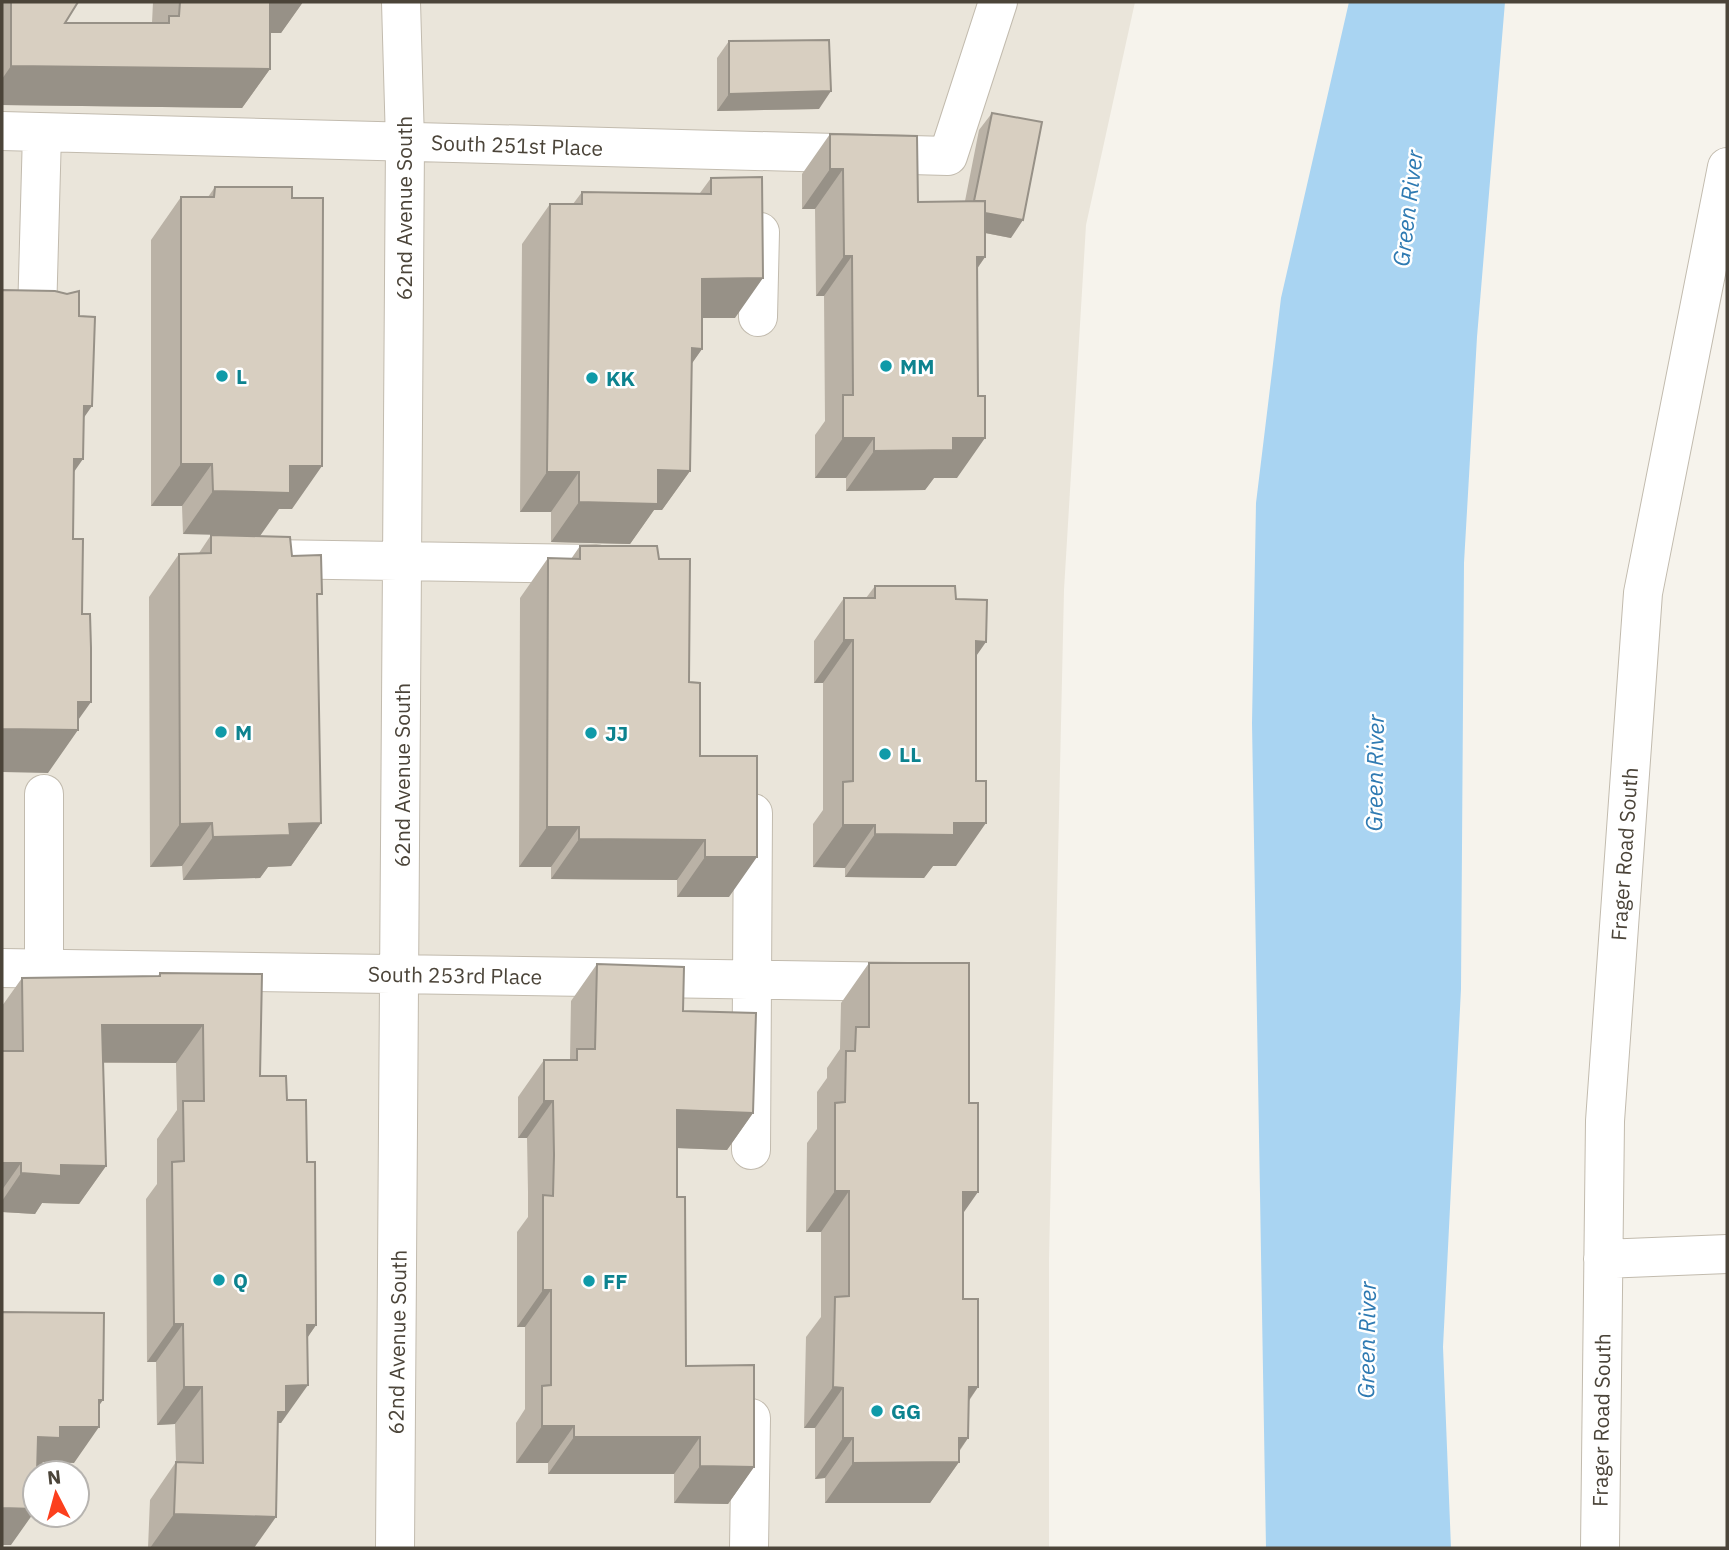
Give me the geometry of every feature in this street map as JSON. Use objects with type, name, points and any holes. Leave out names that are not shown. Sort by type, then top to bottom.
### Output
[{"type":"street","name":"62nd Avenue South","points":[[395,1548],[405,142],[401,2]]},
{"type":"street","name":"South 251st Place","points":[[2,131],[947,156],[998,2]]},
{"type":"street","points":[[37,315],[42,133]]},
{"type":"street","points":[[758,317],[761,151]]},
{"type":"street","name":"Frager Road South","points":[[1600,1548],[1605,1121],[1643,593],[1727,167]]},
{"type":"street","points":[[237,558],[626,565]]},
{"type":"street","points":[[44,794],[44,969]]},
{"type":"street","points":[[751,1150],[753,797]]},
{"type":"street","name":"South 253rd Place","points":[[2,968],[909,982]]},
{"type":"street","points":[[1604,1259],[1727,1254]]},
{"type":"street","points":[[749,1548],[751,1405]]},
{"type":"shaded area","points":[[2,2],[1135,2],[1086,225],[1064,590],[1049,1259],[1049,1548],[2,1548]]},
{"type":"water","name":"Green River","points":[[1349,2],[1505,2],[1477,337],[1464,563],[1461,989],[1443,1347],[1451,1548],[1266,1548],[1252,723],[1256,503],[1281,298]]},
{"type":"building","points":[[11,2],[78,2],[65,23],[169,23],[169,16],[179,16],[180,2],[270,2],[270,69],[11,66]]},
{"type":"building","points":[[829,40],[831,91],[729,94],[729,41]]},
{"type":"building","points":[[992,113],[1042,122],[1023,220],[985,213],[985,201],[974,201]]},
{"type":"building","points":[[830,134],[917,136],[918,202],[985,201],[985,257],[977,257],[978,396],[985,396],[985,438],[953,438],[953,450],[874,451],[874,438],[843,438],[843,395],[853,395],[852,256],[844,256],[843,169],[830,169]]},
{"type":"building","points":[[762,177],[763,278],[702,279],[702,349],[692,348],[690,471],[658,470],[658,504],[579,502],[579,472],[547,472],[550,204],[582,204],[582,192],[711,194],[711,178]]},
{"type":"building","name":"L","points":[[215,187],[292,187],[292,198],[323,198],[322,466],[290,466],[290,493],[213,491],[212,464],[181,464],[181,197],[214,197]]},
{"type":"building","points":[[2,290],[55,291],[67,294],[79,291],[79,316],[95,317],[92,406],[84,406],[83,459],[74,459],[73,539],[83,539],[82,614],[90,614],[91,648],[91,702],[78,702],[78,730],[2,729]]},
{"type":"building","name":"M","points":[[211,535],[290,537],[292,556],[321,555],[322,594],[317,594],[321,823],[289,824],[290,835],[213,837],[212,823],[180,824],[179,554],[211,553]]},
{"type":"building","points":[[580,546],[657,546],[659,559],[690,559],[689,682],[700,683],[700,756],[757,756],[757,857],[705,857],[705,840],[579,839],[579,827],[547,827],[548,558],[580,559]]},
{"type":"building","name":"LL","points":[[875,586],[955,586],[956,599],[987,600],[986,642],[976,641],[976,781],[986,781],[986,823],[954,823],[954,835],[875,834],[875,825],[843,825],[843,782],[853,781],[853,640],[844,640],[844,598],[875,598]]},
{"type":"building","points":[[869,963],[969,963],[969,1103],[978,1103],[978,1192],[963,1192],[963,1299],[978,1299],[978,1387],[969,1387],[968,1438],[959,1438],[959,1462],[853,1463],[853,1438],[843,1438],[843,1388],[833,1387],[835,1297],[849,1296],[849,1191],[835,1191],[835,1103],[845,1102],[846,1051],[855,1051],[856,1027],[869,1027]]},
{"type":"building","points":[[597,964],[684,967],[683,1011],[756,1013],[753,1113],[677,1110],[677,1197],[685,1197],[686,1366],[754,1365],[754,1467],[700,1466],[700,1437],[574,1437],[574,1426],[542,1426],[542,1386],[551,1385],[551,1290],[543,1290],[543,1195],[553,1196],[554,1155],[553,1101],[544,1101],[544,1060],[577,1060],[577,1049],[595,1049]]},
{"type":"building","points":[[160,973],[262,974],[260,1076],[286,1076],[287,1100],[306,1100],[307,1162],[315,1162],[316,1325],[307,1325],[308,1385],[286,1386],[286,1412],[278,1412],[276,1517],[174,1514],[176,1462],[203,1463],[202,1387],[184,1387],[183,1324],[174,1324],[172,1162],[184,1161],[183,1101],[204,1101],[203,1025],[102,1025],[106,1166],[61,1165],[61,1176],[21,1173],[21,1163],[2,1163],[2,1051],[23,1051],[22,978],[160,976]]},
{"type":"building","points":[[2,1312],[104,1313],[103,1400],[99,1400],[99,1427],[60,1427],[60,1438],[38,1437],[37,1459],[21,1459],[21,1509],[2,1508]]},
{"type":"place","name":"MM","points":[[886,366]]},
{"type":"place","name":"L","points":[[222,376]]},
{"type":"place","name":"KK","points":[[592,378]]},
{"type":"place","name":"M","points":[[221,732]]},
{"type":"place","name":"JJ","points":[[591,733]]},
{"type":"place","name":"LL","points":[[885,754]]},
{"type":"place","name":"Q","points":[[219,1280]]},
{"type":"place","name":"FF","points":[[589,1281]]},
{"type":"place","name":"GG","points":[[877,1411]]}]
